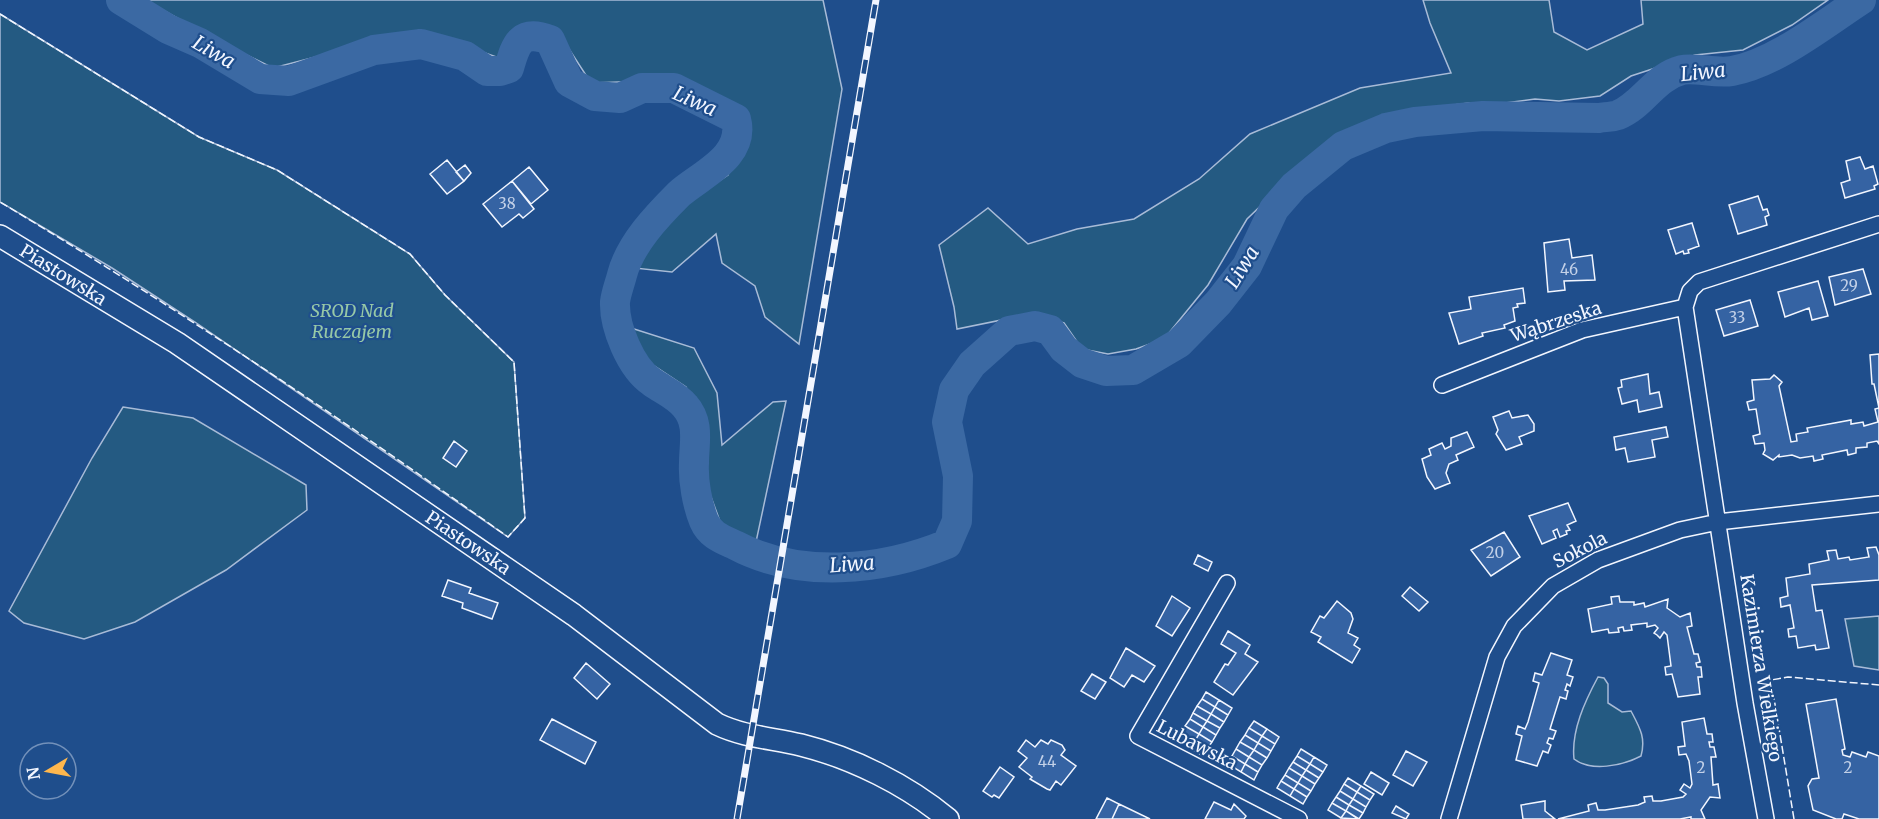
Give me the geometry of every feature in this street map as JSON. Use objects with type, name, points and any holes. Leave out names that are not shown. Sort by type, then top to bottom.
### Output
[{"type":"street","points":[[1718,522],[1685,307],[1690,291],[1699,282],[1879,224]]},
{"type":"street","name":"Piastowska","points":[[0,236],[177,343],[574,615],[717,724],[742,734],[800,745],[850,761],[912,793],[948,819]]},
{"type":"street","name":"Wąbrzeska","points":[[1442,385],[1582,330],[1685,307]]},
{"type":"street","name":"Sokola","points":[[1449,819],[1491,672],[1505,641],[1526,611],[1553,586],[1584,567],[1659,536],[1718,522],[1879,504]]},
{"type":"street","name":"Kazimierza Wielkiego","points":[[1718,522],[1745,704],[1766,819]]},
{"type":"street","name":"Lubawska","points":[[1227,583],[1138,736],[1299,819]]},
{"type":"green space","points":[[145,0],[823,0],[842,89],[799,344],[765,317],[755,286],[722,263],[716,234],[672,272],[634,268],[680,207],[728,175],[747,128],[741,108],[675,80],[591,83],[556,29],[517,28],[502,59],[420,30],[273,68],[220,42]]},
{"type":"green space","points":[[1423,0],[1549,0],[1554,32],[1587,50],[1643,24],[1641,0],[1828,0],[1792,25],[1743,50],[1695,55],[1631,76],[1600,96],[1559,101],[1535,99],[1438,107],[1396,116],[1352,133],[1315,154],[1247,219],[1208,285],[1164,339],[1136,349],[1108,354],[1082,349],[1064,323],[1031,314],[957,329],[939,245],[988,208],[1028,244],[1077,229],[1134,219],[1199,179],[1250,134],[1360,88],[1451,73]]},
{"type":"green space","name":"SROD Nad Ruczajem","points":[[0,14],[199,137],[277,170],[410,254],[445,295],[514,362],[525,518],[508,537],[195,322],[112,268],[0,202]]},
{"type":"green space","points":[[631,328],[694,348],[717,393],[722,445],[773,402],[786,401],[756,542],[721,524],[701,470],[704,427],[686,387],[644,359]]},
{"type":"green space","points":[[123,407],[193,418],[306,485],[307,510],[226,570],[135,622],[84,639],[24,623],[9,611],[92,458]]},
{"type":"green space","points":[[1879,616],[1879,670],[1854,666],[1845,619]]},
{"type":"green space","points":[[1598,677],[1604,678],[1608,684],[1608,703],[1622,712],[1631,711],[1641,733],[1643,744],[1641,756],[1625,763],[1598,766],[1581,763],[1574,759],[1577,727]]},
{"type":"building","points":[[1860,157],[1865,169],[1873,166],[1878,184],[1874,186],[1875,189],[1845,198],[1841,183],[1850,180],[1846,161]]},
{"type":"building","points":[[447,160],[464,181],[447,194],[430,174]]},
{"type":"building","points":[[465,165],[471,173],[464,181],[456,172]]},
{"type":"building","points":[[529,167],[548,190],[531,204],[512,181]]},
{"type":"building","points":[[512,181],[534,209],[523,218],[519,214],[502,227],[483,204]]},
{"type":"building","points":[[1758,196],[1763,210],[1767,209],[1769,215],[1765,217],[1767,225],[1738,234],[1729,205]]},
{"type":"building","points":[[1692,223],[1699,246],[1688,250],[1689,253],[1684,254],[1683,251],[1676,254],[1668,230]]},
{"type":"building","points":[[1569,239],[1572,258],[1592,255],[1595,280],[1564,281],[1565,290],[1548,292],[1544,243]]},
{"type":"building","points":[[1863,269],[1871,294],[1835,305],[1829,277]]},
{"type":"building","points":[[1818,281],[1828,316],[1812,320],[1809,308],[1785,317],[1778,292]]},
{"type":"building","points":[[1523,288],[1525,303],[1517,304],[1518,307],[1513,308],[1515,321],[1504,325],[1505,328],[1482,333],[1483,336],[1459,344],[1449,313],[1471,309],[1469,297]]},
{"type":"building","points":[[1750,300],[1758,326],[1724,336],[1716,310]]},
{"type":"building","points":[[1879,354],[1879,408],[1874,384],[1872,384],[1870,355]]},
{"type":"building","points":[[1648,374],[1650,394],[1659,392],[1662,407],[1639,412],[1637,400],[1622,404],[1618,388],[1622,387],[1621,380]]},
{"type":"building","points":[[1774,375],[1782,382],[1779,386],[1791,442],[1797,441],[1796,434],[1808,432],[1807,428],[1851,420],[1851,424],[1863,422],[1864,426],[1878,422],[1875,409],[1879,408],[1879,444],[1877,441],[1867,443],[1867,447],[1856,448],[1856,453],[1848,455],[1847,450],[1822,455],[1823,459],[1814,461],[1813,456],[1800,458],[1792,455],[1779,457],[1779,455],[1773,460],[1763,454],[1764,443],[1755,444],[1753,436],[1760,434],[1756,409],[1749,410],[1747,402],[1754,400],[1752,380],[1770,379]]},
{"type":"building","points":[[1509,411],[1512,418],[1528,415],[1534,424],[1534,431],[1519,437],[1522,444],[1506,450],[1496,434],[1498,430],[1493,417]]},
{"type":"building","points":[[1666,427],[1668,437],[1652,440],[1655,457],[1628,462],[1625,448],[1616,450],[1614,437]]},
{"type":"building","points":[[1467,432],[1474,447],[1456,455],[1458,460],[1449,464],[1446,473],[1450,483],[1435,489],[1427,477],[1422,459],[1431,455],[1429,449],[1442,443],[1445,449],[1451,446],[1451,438]]},
{"type":"building","points":[[454,441],[467,451],[456,467],[443,458]]},
{"type":"building","points":[[1568,503],[1576,521],[1567,525],[1570,530],[1566,531],[1567,534],[1560,537],[1557,529],[1553,531],[1556,538],[1542,544],[1529,516]]},
{"type":"building","points":[[1504,532],[1520,557],[1491,576],[1471,550]]},
{"type":"building","points":[[1876,547],[1879,555],[1879,580],[1812,585],[1816,611],[1822,610],[1829,648],[1816,650],[1815,645],[1798,648],[1796,636],[1789,637],[1788,629],[1794,628],[1790,605],[1781,607],[1780,598],[1788,596],[1786,578],[1810,574],[1809,564],[1829,560],[1827,551],[1836,550],[1838,559],[1849,557],[1850,560],[1869,557],[1867,548]]},
{"type":"building","points":[[1198,555],[1212,562],[1208,571],[1194,564]]},
{"type":"building","points":[[448,580],[471,588],[469,593],[498,603],[492,619],[462,608],[463,603],[442,596]]},
{"type":"building","points":[[1410,587],[1428,602],[1419,611],[1402,596]]},
{"type":"building","points":[[1172,596],[1190,608],[1172,636],[1156,626]]},
{"type":"building","points":[[1619,596],[1620,602],[1634,602],[1634,605],[1644,603],[1645,607],[1668,599],[1667,608],[1680,617],[1690,613],[1692,626],[1687,627],[1694,654],[1698,654],[1700,662],[1696,663],[1697,667],[1701,667],[1702,677],[1698,677],[1700,694],[1678,697],[1672,674],[1666,675],[1665,667],[1671,666],[1667,635],[1664,632],[1660,638],[1654,633],[1658,628],[1655,625],[1647,627],[1647,623],[1631,625],[1632,630],[1624,631],[1623,627],[1618,628],[1619,632],[1609,633],[1608,629],[1592,632],[1588,609],[1612,604],[1611,597]]},
{"type":"building","points":[[1337,601],[1351,613],[1353,619],[1348,633],[1358,638],[1354,645],[1360,649],[1352,663],[1318,642],[1321,637],[1311,632],[1320,616],[1324,618]]},
{"type":"building","points":[[1228,631],[1250,645],[1245,654],[1258,662],[1233,695],[1214,682],[1225,664],[1228,665],[1236,653],[1221,644]]},
{"type":"building","points":[[1126,648],[1155,666],[1144,682],[1132,675],[1124,687],[1110,678]]},
{"type":"building","points":[[1551,653],[1572,660],[1567,675],[1573,677],[1570,686],[1567,684],[1565,690],[1568,691],[1566,699],[1560,697],[1550,729],[1556,731],[1553,739],[1549,738],[1547,743],[1551,745],[1548,753],[1543,751],[1537,766],[1516,760],[1522,736],[1516,734],[1518,726],[1525,729],[1528,722],[1539,683],[1533,681],[1535,673],[1542,675]]},
{"type":"building","points":[[586,663],[610,684],[597,699],[574,678]]},
{"type":"building","points":[[1092,674],[1106,682],[1095,699],[1081,691]]},
{"type":"building","points":[[1206,692],[1219,700],[1215,707],[1202,699]]},
{"type":"building","points":[[1202,699],[1215,707],[1211,714],[1197,706]]},
{"type":"building","points":[[1836,699],[1845,749],[1842,750],[1843,755],[1850,757],[1852,752],[1866,757],[1868,752],[1879,756],[1879,819],[1859,819],[1844,814],[1842,819],[1836,819],[1813,810],[1808,786],[1812,779],[1819,778],[1806,704]]},
{"type":"building","points":[[1219,700],[1232,708],[1228,715],[1215,707]]},
{"type":"building","points":[[1197,706],[1211,714],[1207,721],[1193,713]]},
{"type":"building","points":[[1215,707],[1228,715],[1224,722],[1211,714]]},
{"type":"building","points":[[1193,713],[1207,721],[1203,727],[1190,719]]},
{"type":"building","points":[[1211,714],[1224,722],[1220,728],[1207,721]]},
{"type":"building","points":[[1704,718],[1707,734],[1712,734],[1713,742],[1709,742],[1710,747],[1714,747],[1716,757],[1711,757],[1713,785],[1718,784],[1720,798],[1710,797],[1701,810],[1705,819],[1691,819],[1691,817],[1680,819],[1558,819],[1589,811],[1588,805],[1596,803],[1598,810],[1605,810],[1638,805],[1645,802],[1644,797],[1652,796],[1653,801],[1661,801],[1683,797],[1686,794],[1680,790],[1684,784],[1690,788],[1692,784],[1686,754],[1679,755],[1678,747],[1685,746],[1682,722]]},
{"type":"building","points":[[552,719],[596,742],[585,764],[540,740]]},
{"type":"building","points":[[1190,719],[1203,727],[1199,734],[1185,726]]},
{"type":"building","points":[[1207,721],[1220,728],[1216,735],[1203,727]]},
{"type":"building","points":[[1254,721],[1267,729],[1262,736],[1249,728]]},
{"type":"building","points":[[1185,726],[1199,734],[1195,741],[1181,733]]},
{"type":"building","points":[[1203,727],[1216,735],[1212,742],[1199,734]]},
{"type":"building","points":[[1249,728],[1262,736],[1258,743],[1245,735]]},
{"type":"building","points":[[1267,729],[1279,737],[1275,744],[1262,736]]},
{"type":"building","points":[[1181,733],[1195,741],[1190,748],[1177,740]]},
{"type":"building","points":[[1199,734],[1212,742],[1207,749],[1195,741]]},
{"type":"building","points":[[1245,735],[1258,743],[1254,750],[1240,742]]},
{"type":"building","points":[[1262,736],[1275,744],[1271,751],[1258,743]]},
{"type":"building","points":[[1026,740],[1035,747],[1041,740],[1048,744],[1051,740],[1062,745],[1065,750],[1061,755],[1076,766],[1061,785],[1056,781],[1050,790],[1047,789],[1030,779],[1032,777],[1019,767],[1027,758],[1018,751]]},
{"type":"building","points":[[1195,741],[1207,749],[1203,756],[1190,748]]},
{"type":"building","points":[[1240,742],[1254,750],[1249,757],[1236,749]]},
{"type":"building","points":[[1258,743],[1271,751],[1267,758],[1254,750]]},
{"type":"building","points":[[1236,749],[1249,757],[1245,764],[1232,756]]},
{"type":"building","points":[[1301,749],[1314,757],[1310,764],[1297,756]]},
{"type":"building","points":[[1254,750],[1267,758],[1262,765],[1249,757]]},
{"type":"building","points":[[1406,751],[1427,762],[1413,786],[1393,775]]},
{"type":"building","points":[[1232,756],[1245,764],[1241,772],[1228,764]]},
{"type":"building","points":[[1297,756],[1310,764],[1306,770],[1293,762]]},
{"type":"building","points":[[1249,757],[1262,765],[1258,772],[1245,764]]},
{"type":"building","points":[[1314,757],[1327,765],[1323,772],[1310,764]]},
{"type":"building","points":[[1293,762],[1306,770],[1302,776],[1289,768]]},
{"type":"building","points":[[1245,764],[1258,772],[1254,780],[1241,772]]},
{"type":"building","points":[[1310,764],[1323,772],[1319,778],[1306,770]]},
{"type":"building","points":[[1000,767],[1014,777],[999,798],[994,795],[992,797],[983,791]]},
{"type":"building","points":[[1289,768],[1302,776],[1298,783],[1285,775]]},
{"type":"building","points":[[1306,770],[1319,778],[1315,784],[1302,776]]},
{"type":"building","points":[[1371,772],[1389,783],[1382,795],[1364,784]]},
{"type":"building","points":[[1285,775],[1298,783],[1294,789],[1281,781]]},
{"type":"building","points":[[1302,776],[1315,784],[1311,791],[1298,783]]},
{"type":"building","points":[[1348,778],[1361,786],[1357,792],[1344,784]]},
{"type":"building","points":[[1281,781],[1294,789],[1290,796],[1277,788]]},
{"type":"building","points":[[1298,783],[1311,791],[1307,797],[1294,789]]},
{"type":"building","points":[[1344,784],[1357,792],[1353,799],[1340,791]]},
{"type":"building","points":[[1361,786],[1374,794],[1370,800],[1357,792]]},
{"type":"building","points":[[1294,789],[1307,797],[1303,804],[1290,796]]},
{"type":"building","points":[[1340,791],[1353,799],[1349,805],[1336,797]]},
{"type":"building","points":[[1357,792],[1370,800],[1366,807],[1353,799]]},
{"type":"building","points":[[1336,797],[1349,805],[1346,811],[1332,803]]},
{"type":"building","points":[[1107,798],[1119,804],[1112,819],[1096,819]]},
{"type":"building","points":[[1353,799],[1366,807],[1363,813],[1349,805]]},
{"type":"building","points":[[1545,801],[1545,811],[1555,819],[1523,819],[1521,805]]},
{"type":"building","points":[[1214,802],[1231,810],[1234,804],[1246,816],[1244,819],[1205,819]]},
{"type":"building","points":[[1332,803],[1346,811],[1341,818],[1328,810]]},
{"type":"building","points":[[1119,804],[1150,819],[1112,819]]},
{"type":"building","points":[[1349,805],[1363,813],[1359,819],[1346,811]]},
{"type":"building","points":[[1396,806],[1409,814],[1406,819],[1392,813]]},
{"type":"building","points":[[1346,811],[1358,819],[1341,818]]},
{"type":"waterway","name":"Liwa","points":[[121,0],[168,29],[200,43],[260,79],[289,81],[374,50],[421,44],[465,56],[487,71],[500,71],[509,68],[521,40],[532,36],[550,40],[569,82],[595,96],[620,98],[642,88],[674,88],[736,119],[737,132],[728,154],[719,164],[679,194],[653,221],[631,252],[615,302],[615,312],[625,346],[637,367],[644,376],[681,402],[693,419],[696,492],[704,521],[710,530],[721,538],[760,556],[813,567],[868,565],[922,553],[947,544],[957,521],[958,476],[947,422],[954,390],[972,364],[1009,331],[1035,326],[1050,330],[1064,349],[1082,363],[1106,371],[1133,370],[1179,343],[1218,303],[1247,266],[1274,209],[1294,186],[1343,146],[1386,128],[1415,122],[1483,116],[1599,118],[1616,116],[1635,105],[1656,85],[1672,74],[1687,69],[1726,72],[1749,67],[1799,42],[1861,0]]},
{"type":"railway","points":[[737,819],[876,0]]},
{"type":"fence","points":[[0,14],[199,137],[277,170],[410,254],[445,295],[514,362],[525,518],[508,537],[257,364],[0,202]]},
{"type":"fence","points":[[1794,819],[1771,680],[1788,677],[1879,685]]}]
